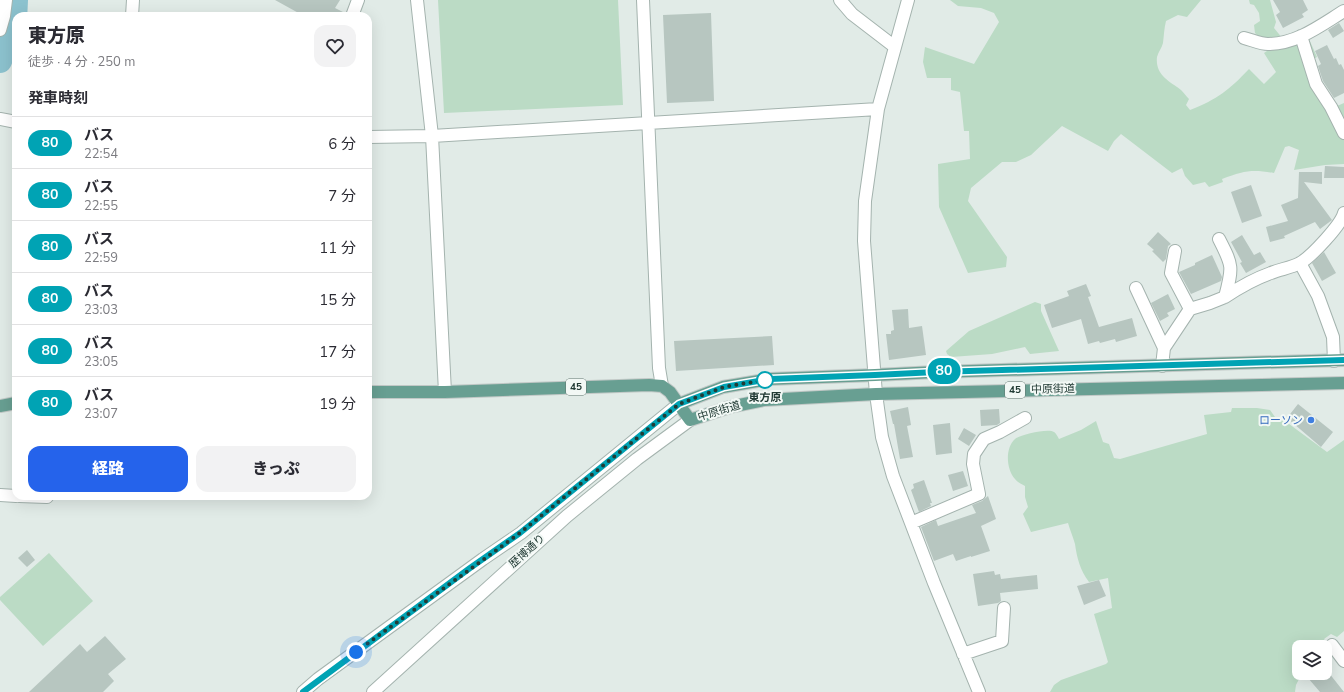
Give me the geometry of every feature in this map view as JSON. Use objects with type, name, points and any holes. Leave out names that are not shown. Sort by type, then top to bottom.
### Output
[{"type":"main road","name":"中原街道","points":[[679,404],[724,387],[770,379],[936,372],[1339,361]]},
{"type":"main road","name":"中原街道","points":[[662,386],[670,392],[690,420],[730,407],[764,400],[876,394],[1344,383]]},
{"type":"main road","name":"45","points":[[372,392],[445,392],[649,385],[662,386]]},
{"type":"main road","points":[[0,406],[12,404]]},
{"type":"street","points":[[0,30],[6,0]]},
{"type":"street","points":[[132,12],[133,0]]},
{"type":"street","points":[[354,12],[358,0]]},
{"type":"street","points":[[418,0],[432,136],[445,392]]},
{"type":"street","points":[[643,0],[647,123],[659,368],[662,386]]},
{"type":"street","points":[[840,0],[852,14],[895,47]]},
{"type":"street","points":[[908,0],[878,109],[865,201],[864,241],[876,394],[882,437],[892,476],[979,692]]},
{"type":"street","points":[[1244,38],[1267,44],[1282,43],[1301,36],[1344,11]]},
{"type":"street","points":[[1301,36],[1316,84],[1331,107],[1344,133]]},
{"type":"street","points":[[372,137],[432,136],[878,109]]},
{"type":"street","points":[[0,119],[12,121]]},
{"type":"street","points":[[1162,366],[1164,348],[1190,309],[1225,297],[1242,285],[1300,263],[1330,234],[1342,220],[1344,213]]},
{"type":"street","points":[[1219,239],[1230,261],[1231,276],[1225,297]]},
{"type":"street","points":[[1175,251],[1171,273],[1190,309]]},
{"type":"street","points":[[1300,263],[1318,296],[1333,337],[1339,361]]},
{"type":"street","points":[[1136,288],[1164,348]]},
{"type":"street","name":"歴博通り","points":[[303,692],[470,568],[520,533],[679,404]]},
{"type":"street","points":[[911,523],[979,494],[973,464],[974,454],[984,439],[1000,432],[1024,418]]},
{"type":"street","name":"歴博通り","points":[[373,692],[567,516],[637,459],[690,420]]},
{"type":"street","points":[[0,495],[12,496]]},
{"type":"street","points":[[963,654],[1002,641],[1004,608]]},
{"type":"street","points":[[1332,644],[1344,661]]},
{"type":"green space","points":[[438,0],[618,0],[623,105],[444,113]]},
{"type":"green space","points":[[950,0],[1201,0],[1187,17],[1178,15],[1166,21],[1163,43],[1157,57],[1158,68],[1161,73],[1189,99],[1186,105],[1190,110],[1216,98],[1235,83],[1249,69],[1264,84],[1276,72],[1264,53],[1270,49],[1255,33],[1254,25],[1260,21],[1259,13],[1254,5],[1250,4],[1249,0],[1270,0],[1276,22],[1274,28],[1283,39],[1309,39],[1317,57],[1305,64],[1330,109],[1344,103],[1344,164],[1325,165],[1294,170],[1299,150],[1289,146],[1285,147],[1274,173],[1259,171],[1248,172],[1222,179],[1223,182],[1209,187],[1205,182],[1193,185],[1185,176],[1182,168],[1172,173],[1121,134],[1114,141],[1108,151],[1062,126],[1031,155],[1016,162],[1002,162],[971,188],[968,201],[1007,257],[1006,267],[968,273],[939,207],[938,164],[970,159],[969,131],[964,131],[960,92],[951,90],[951,78],[927,78],[923,62],[925,47],[974,64],[999,22],[994,13],[981,8],[958,6]]},
{"type":"green space","points":[[1035,302],[1041,304],[1041,311],[1059,351],[1030,354],[1025,347],[992,354],[951,357],[947,354],[946,351],[969,331]]},
{"type":"green space","points":[[1232,408],[1257,408],[1270,410],[1275,417],[1285,421],[1327,452],[1344,440],[1344,631],[1337,637],[1331,634],[1325,640],[1292,640],[1292,680],[1298,680],[1295,692],[1050,692],[1054,685],[1061,680],[1108,662],[1094,614],[1112,608],[1108,578],[1089,582],[1079,564],[1075,544],[1068,523],[1031,532],[1023,514],[1028,507],[1025,497],[1025,486],[1015,479],[1008,464],[1008,453],[1012,443],[1015,439],[1034,432],[1051,431],[1056,434],[1059,439],[1081,430],[1096,421],[1103,442],[1109,444],[1114,458],[1120,459],[1207,434],[1204,415],[1231,412]]},
{"type":"green space","points":[[49,553],[93,601],[43,646],[0,600],[0,597]]},
{"type":"building","points":[[275,0],[340,0],[335,8],[343,12],[297,12]]},
{"type":"building","points":[[1273,0],[1303,0],[1308,10],[1302,14],[1304,17],[1283,28],[1276,15],[1280,12]]},
{"type":"building","points":[[711,13],[714,101],[667,103],[663,15]]},
{"type":"building","points":[[1339,23],[1344,31],[1333,38],[1328,30]]},
{"type":"building","points":[[1327,45],[1334,59],[1336,58],[1339,65],[1341,64],[1344,70],[1344,93],[1334,98],[1323,81],[1318,66],[1321,64],[1315,51]]},
{"type":"building","points":[[1325,166],[1344,167],[1344,178],[1324,178]]},
{"type":"building","points":[[1299,172],[1322,172],[1322,184],[1304,182],[1332,220],[1320,229],[1315,222],[1284,236],[1285,238],[1270,242],[1266,227],[1288,221],[1281,205],[1298,198]]},
{"type":"building","points":[[1251,185],[1262,216],[1242,223],[1231,192]]},
{"type":"building","points":[[1158,232],[1171,244],[1168,246],[1166,259],[1163,262],[1152,251],[1154,250],[1147,244]]},
{"type":"building","points":[[1242,235],[1254,255],[1260,252],[1266,262],[1246,273],[1231,242]]},
{"type":"building","points":[[1324,252],[1336,273],[1322,281],[1312,263]]},
{"type":"building","points":[[1212,255],[1222,277],[1221,281],[1191,294],[1179,272]]},
{"type":"building","points":[[1086,284],[1091,296],[1088,297],[1099,327],[1132,318],[1137,336],[1116,342],[1115,339],[1100,343],[1099,341],[1088,344],[1081,319],[1052,328],[1044,305],[1069,296],[1067,291]]},
{"type":"building","points":[[1168,294],[1175,309],[1167,313],[1169,316],[1160,321],[1151,303]]},
{"type":"building","points":[[908,309],[909,328],[922,326],[926,355],[889,360],[886,334],[891,334],[891,331],[894,330],[892,310]]},
{"type":"building","points":[[772,336],[774,365],[676,371],[674,341]]},
{"type":"building","points":[[1298,404],[1333,432],[1321,447],[1287,418]]},
{"type":"building","points":[[908,407],[911,425],[907,426],[913,457],[900,459],[894,424],[890,411]]},
{"type":"building","points":[[999,409],[1000,423],[997,425],[981,426],[980,410]]},
{"type":"building","points":[[950,423],[952,453],[936,455],[933,425]]},
{"type":"building","points":[[964,428],[976,435],[969,446],[958,439]]},
{"type":"building","points":[[963,471],[968,486],[953,491],[948,475]]},
{"type":"building","points":[[924,480],[932,503],[930,503],[931,506],[919,512],[911,490],[914,488],[913,484]]},
{"type":"building","points":[[988,496],[996,519],[981,526],[990,551],[956,561],[953,554],[934,561],[921,527],[936,520],[938,526],[976,513],[972,505],[982,501]]},
{"type":"building","points":[[27,550],[35,560],[27,567],[18,558]]},
{"type":"building","points":[[994,571],[995,575],[1000,574],[1001,579],[1037,575],[1038,589],[1000,593],[1001,601],[998,603],[978,606],[973,574]]},
{"type":"building","points":[[1099,580],[1106,596],[1084,605],[1077,586]]},
{"type":"building","points":[[105,636],[126,659],[108,674],[114,681],[103,692],[29,692],[80,644],[87,652]]},
{"type":"building","points":[[1332,677],[1344,692],[1320,692],[1310,680],[1332,680]]},
{"type":"waterway","points":[[15,12],[16,0]]},
{"type":"waterway","points":[[0,61],[12,29]]},
{"type":"bus line","name":"80","points":[[303,692],[470,568],[520,533],[651,425],[679,404],[724,387],[770,379],[936,372],[1344,360]]},
{"type":"place","name":"東方原","points":[[765,380]]},
{"type":"place","name":"ローソン","points":[[1311,420]]},
{"type":"route","points":[[356,652],[520,533],[651,425],[679,404],[724,387],[770,379],[765,380]]}]
